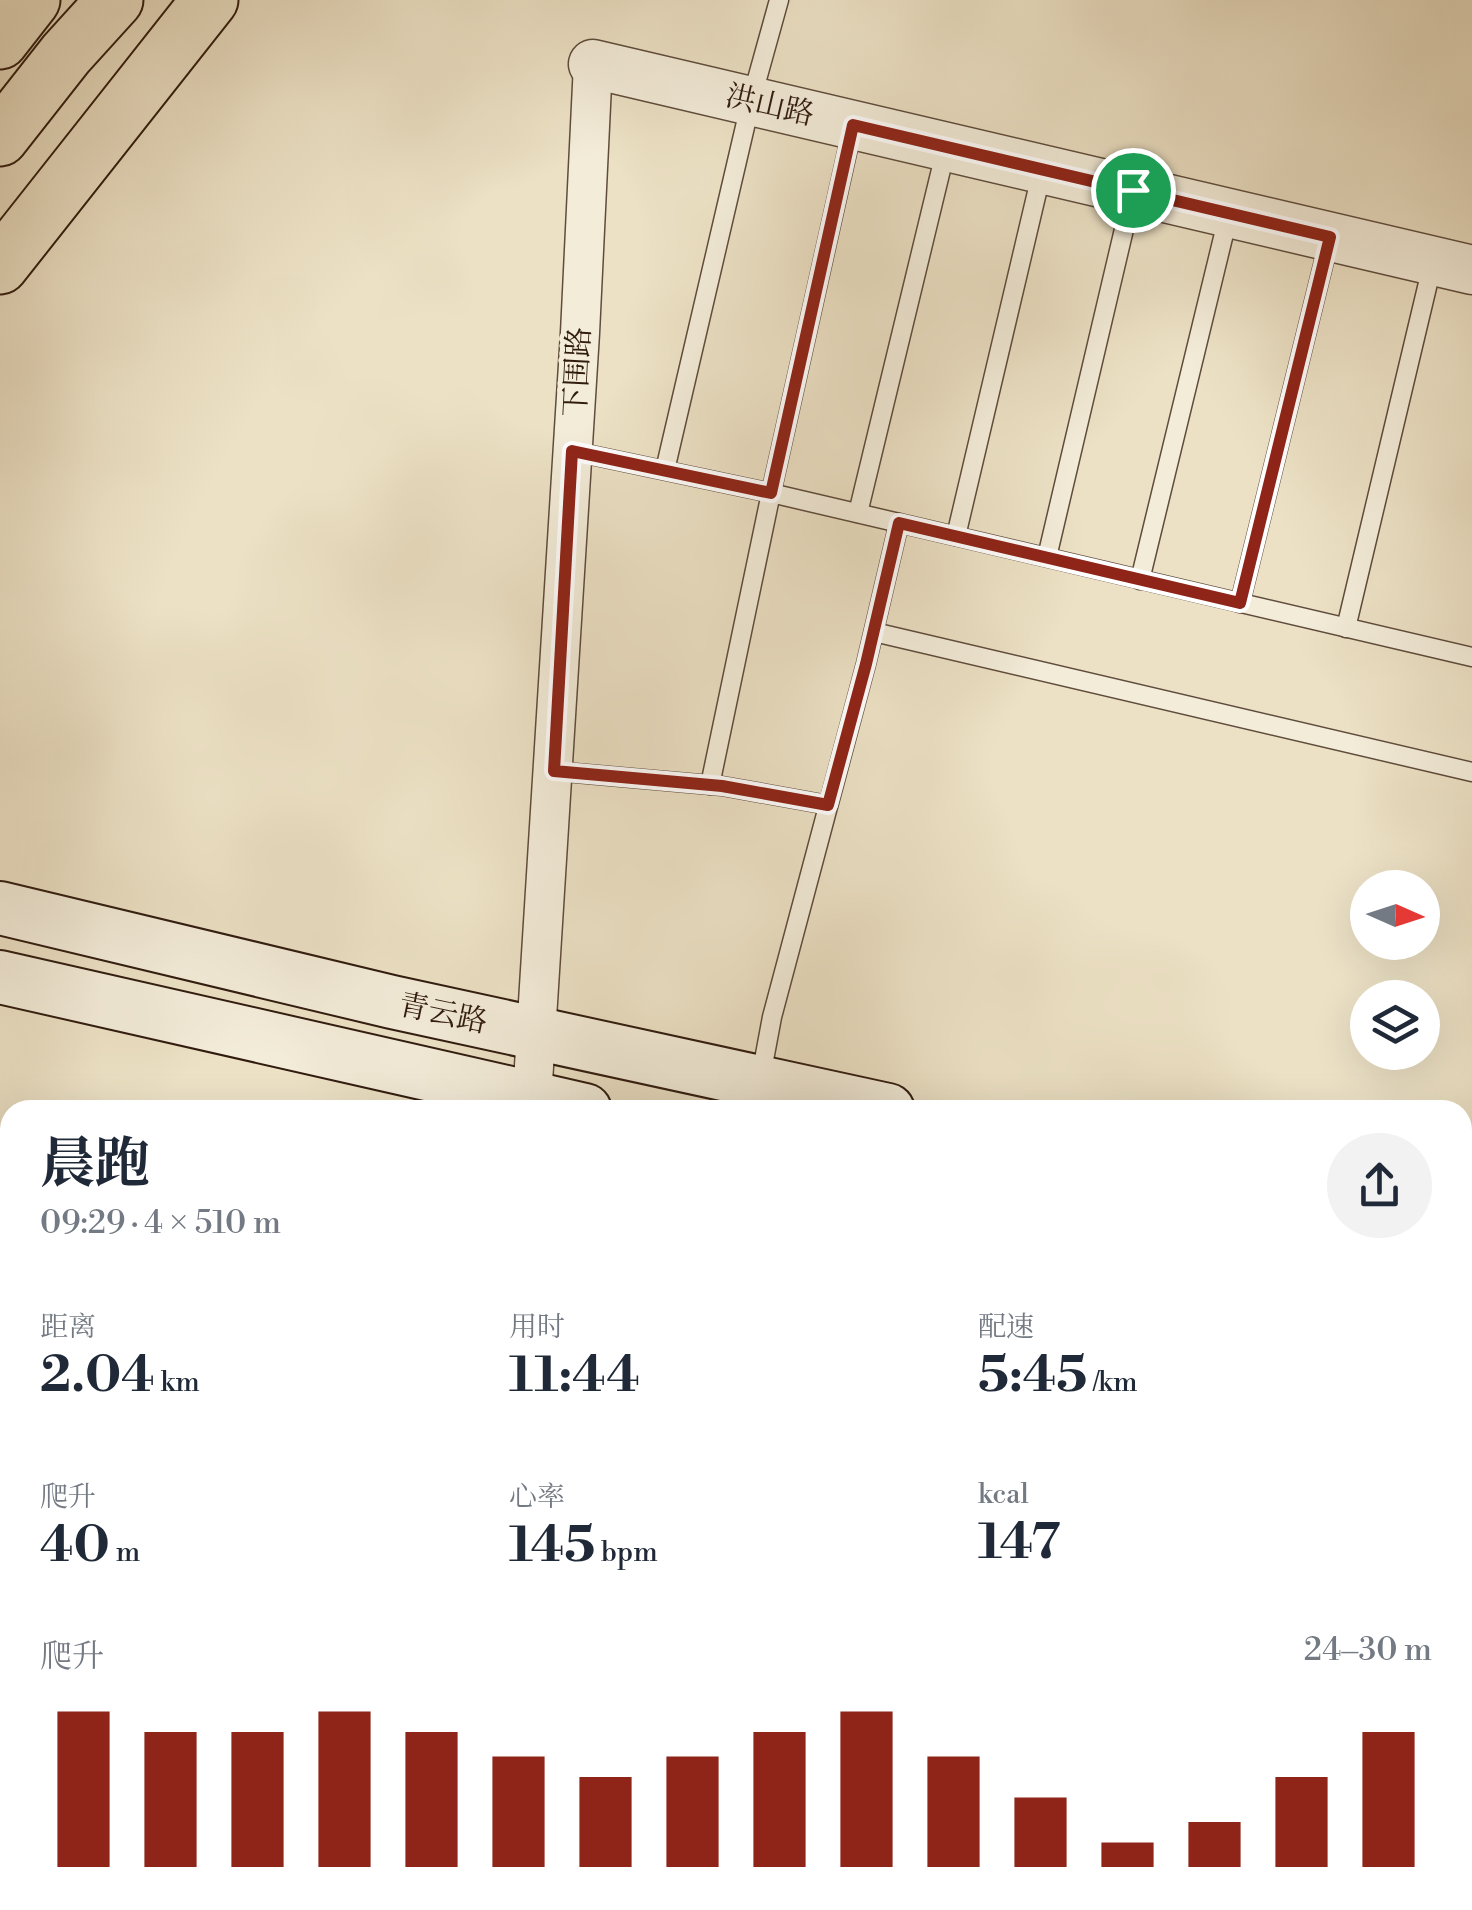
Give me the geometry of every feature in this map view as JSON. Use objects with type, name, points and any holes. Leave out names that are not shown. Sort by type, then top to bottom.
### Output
[{"type":"highway","points":[[0,89],[42,26],[115,0]]},
{"type":"highway","points":[[0,266],[210,0]]},
{"type":"highway","points":[[0,138],[42,26]]},
{"type":"main road","name":"青云路","points":[[0,908],[392,1002],[842,1100]]},
{"type":"main road","name":"青云路","points":[[0,977],[541,1100]]},
{"type":"street","name":"洪山路","points":[[593,64],[1452,266]]},
{"type":"street","name":"下围路","points":[[532,1098],[593,64]]},
{"type":"lane","points":[[665,470],[751,101],[780,0]]},
{"type":"lane","points":[[710,785],[853,125]]},
{"type":"lane","points":[[858,513],[946,148]]},
{"type":"lane","points":[[956,536],[1042,170]]},
{"type":"lane","points":[[1046,557],[1133,190]]},
{"type":"lane","points":[[1140,580],[1229,213]]},
{"type":"lane","points":[[1240,603],[1330,237]]},
{"type":"lane","points":[[1346,628],[1452,266]]},
{"type":"lane","points":[[572,451],[771,493],[1472,657]]},
{"type":"lane","points":[[760,1082],[772,1017],[899,523]]},
{"type":"lane","points":[[874,632],[1472,772]]},
{"type":"lane","points":[[554,771],[710,785],[828,805]]},
{"type":"route","points":[[853,125],[1133,190],[1330,237],[1240,603],[899,523],[828,805],[722,786],[554,771],[572,451],[771,493],[853,125]]}]
